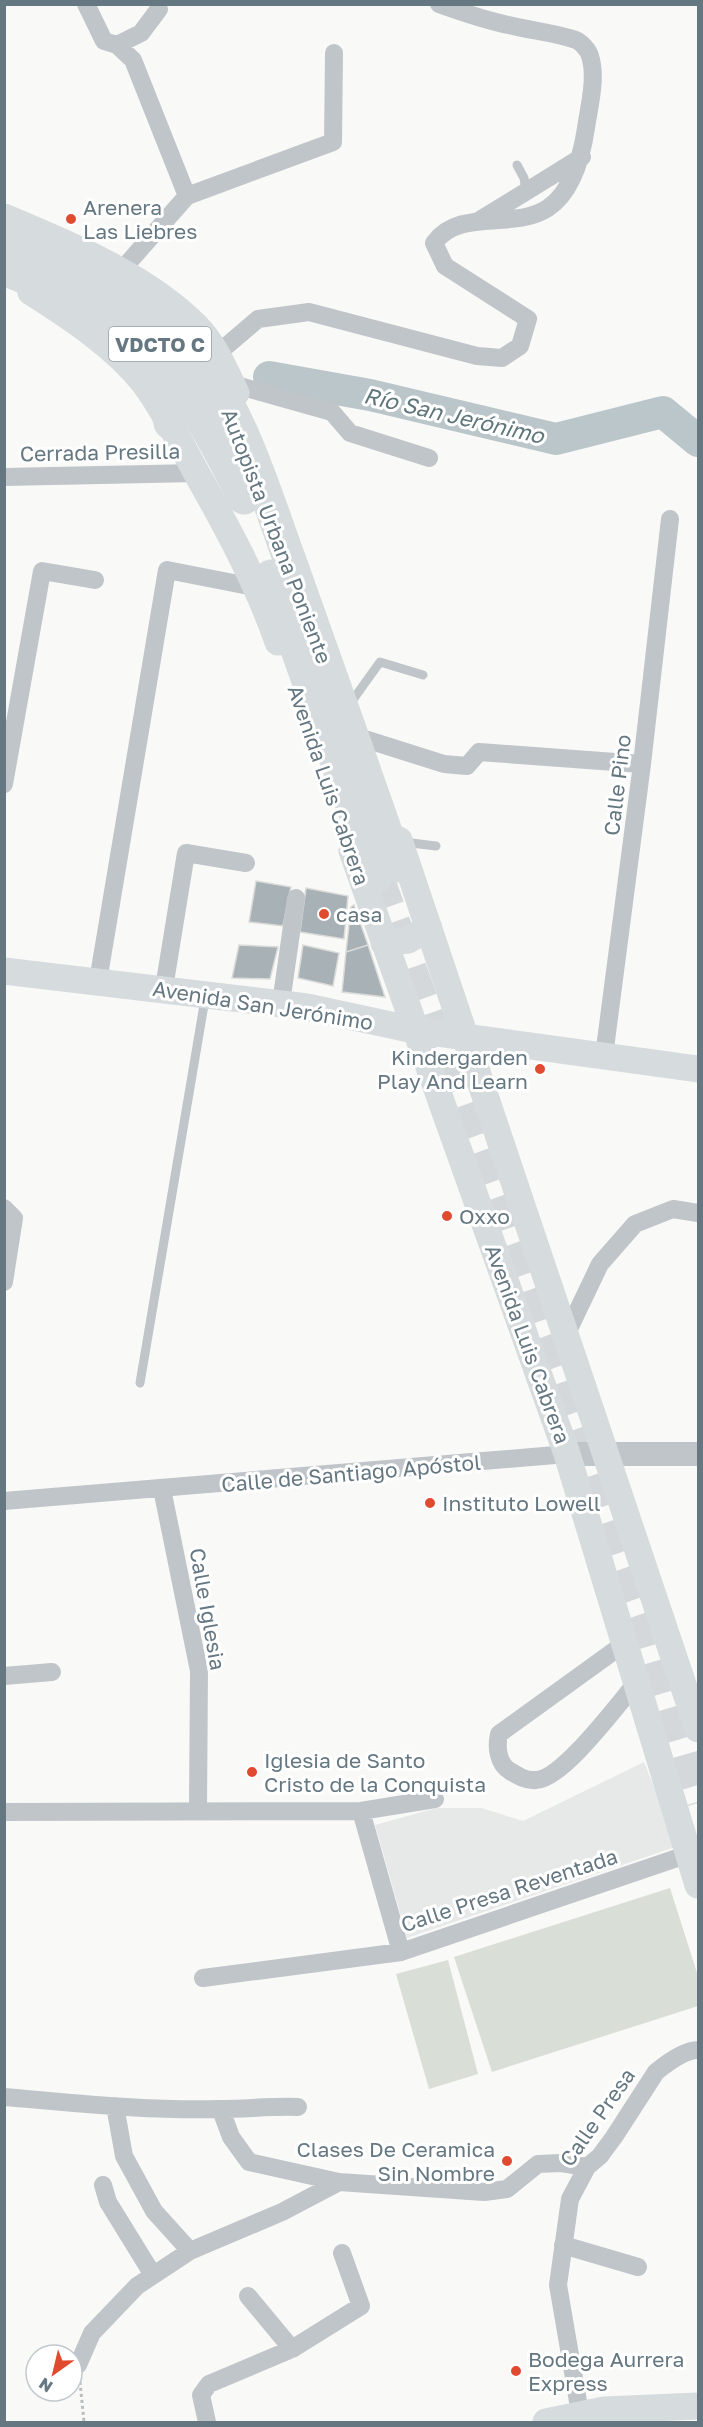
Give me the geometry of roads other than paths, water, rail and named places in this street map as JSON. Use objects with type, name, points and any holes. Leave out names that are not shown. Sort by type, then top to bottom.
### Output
[{"type":"highway","name":"Autopista Urbana Poniente","points":[[4,242],[108,290],[160,321],[226,387],[391,861]]},
{"type":"highway","name":"Autopista Urbana Poniente","points":[[4,258],[102,305],[157,341],[192,377],[215,415],[244,498],[391,861]]},
{"type":"highway","points":[[12,277],[61,303],[117,343],[163,386],[218,446]]},
{"type":"highway","points":[[12,277],[59,293],[126,332],[143,346],[188,399],[218,446],[244,498]]},
{"type":"highway","points":[[163,296],[226,387]]},
{"type":"highway","points":[[163,386],[170,423]]},
{"type":"main road","name":"Avenida Luis Cabrera","points":[[4,217],[120,272],[163,296],[197,327],[217,354],[226,387],[304,561],[365,739],[391,861],[429,928],[699,1729]]},
{"type":"main road","name":"Avenida Luis Cabrera","points":[[12,277],[114,352],[143,383],[170,423],[270,618],[414,1030],[567,1454],[637,1683],[694,1855],[699,1885]]},
{"type":"main road","points":[[384,943],[408,940],[429,928]]},
{"type":"main road","name":"Avenida San Jerónimo","points":[[4,971],[206,993],[281,1004],[414,1030],[699,1069]]},
{"type":"main road","points":[[434,1084],[454,1073],[478,1076]]},
{"type":"main road","points":[[546,2422],[580,2413],[637,2415],[699,2406]]},
{"type":"street","points":[[86,4],[104,40],[117,45],[134,60],[188,196]]},
{"type":"street","points":[[442,5],[491,21],[578,40],[590,55],[592,76],[582,157],[564,189],[548,208],[518,219],[478,221]]},
{"type":"street","points":[[117,45],[141,33],[159,9]]},
{"type":"street","points":[[120,272],[188,196],[333,142],[334,53]]},
{"type":"street","points":[[217,354],[258,319],[309,312],[477,356],[502,358],[520,346],[528,319],[445,266],[434,243],[441,234],[478,221],[582,157]]},
{"type":"street","points":[[226,387],[332,412],[350,433],[429,458]]},
{"type":"street","name":"Cerrada Presilla","points":[[4,477],[196,472]]},
{"type":"street","name":"Calle Pino","points":[[604,1056],[642,764],[670,519]]},
{"type":"street","points":[[98,981],[167,570],[254,587]]},
{"type":"street","points":[[4,784],[42,571],[95,580]]},
{"type":"street","points":[[365,739],[444,764],[467,766],[479,752],[642,764]]},
{"type":"street","points":[[164,988],[186,853],[246,863]]},
{"type":"street","points":[[281,1004],[296,898]]},
{"type":"street","points":[[4,1208],[14,1218],[15,1227],[4,1282]]},
{"type":"street","points":[[566,1335],[600,1264],[635,1224],[673,1209],[699,1213]]},
{"type":"street","name":"Calle de Santiago Apóstol","points":[[4,1501],[567,1454],[699,1454]]},
{"type":"street","name":"Calle Iglesia","points":[[162,1489],[199,1671],[198,1810]]},
{"type":"street","points":[[625,1643],[499,1734],[499,1751],[507,1769],[523,1779],[537,1780],[562,1768],[637,1683]]},
{"type":"street","points":[[4,1676],[52,1672]]},
{"type":"street","points":[[4,1812],[361,1811],[435,1799]]},
{"type":"street","name":"Calle Presa Reventada","points":[[361,1811],[401,1952],[694,1855]]},
{"type":"street","points":[[203,1978],[401,1952]]},
{"type":"street","name":"Calle Presa","points":[[580,2413],[558,2285],[570,2199],[587,2167],[600,2156],[614,2137],[656,2072],[665,2064],[693,2050],[699,2050]]},
{"type":"street","points":[[4,2097],[115,2106],[221,2109],[261,2106],[298,2107]]},
{"type":"street","points":[[115,2106],[124,2156],[154,2211],[190,2251]]},
{"type":"street","points":[[221,2109],[231,2137],[249,2162],[339,2182],[484,2192],[507,2189],[538,2164],[561,2163],[587,2167]]},
{"type":"street","points":[[84,2351],[92,2333],[137,2286],[153,2275],[190,2251],[282,2212],[339,2182]]},
{"type":"street","points":[[103,2185],[108,2202],[153,2275]]},
{"type":"street","points":[[563,2245],[638,2266]]},
{"type":"street","points":[[207,2422],[201,2395],[209,2384],[292,2349],[361,2306],[342,2253]]},
{"type":"street","points":[[248,2296],[292,2349]]},
{"type":"lane","points":[[517,165],[524,178],[526,190]]},
{"type":"lane","points":[[352,701],[380,662],[423,675]]},
{"type":"lane","points":[[391,861],[436,846]]},
{"type":"lane","points":[[140,1383],[206,993]]},
{"type":"waterway","name":"Río San Jerónimo","points":[[269,377],[370,395],[556,439],[663,412],[698,441]]},
{"type":"tunnel","points":[[377,876],[651,1645],[698,1803]]},
{"type":"place","name":"Arenera Las Liebres","points":[[71,219]]},
{"type":"place","name":"casa","points":[[324,914]]},
{"type":"place","name":"Kindergarden Play And Learn","points":[[540,1069]]},
{"type":"place","name":"Oxxo","points":[[447,1216]]},
{"type":"place","name":"Instituto Lowell","points":[[430,1503]]},
{"type":"place","name":"Iglesia de Santo Cristo de la Conquista","points":[[252,1772]]},
{"type":"place","name":"Clases De Ceramica Sin Nombre","points":[[507,2161]]},
{"type":"place","name":"Bodega Aurrera Express","points":[[516,2371]]}]
